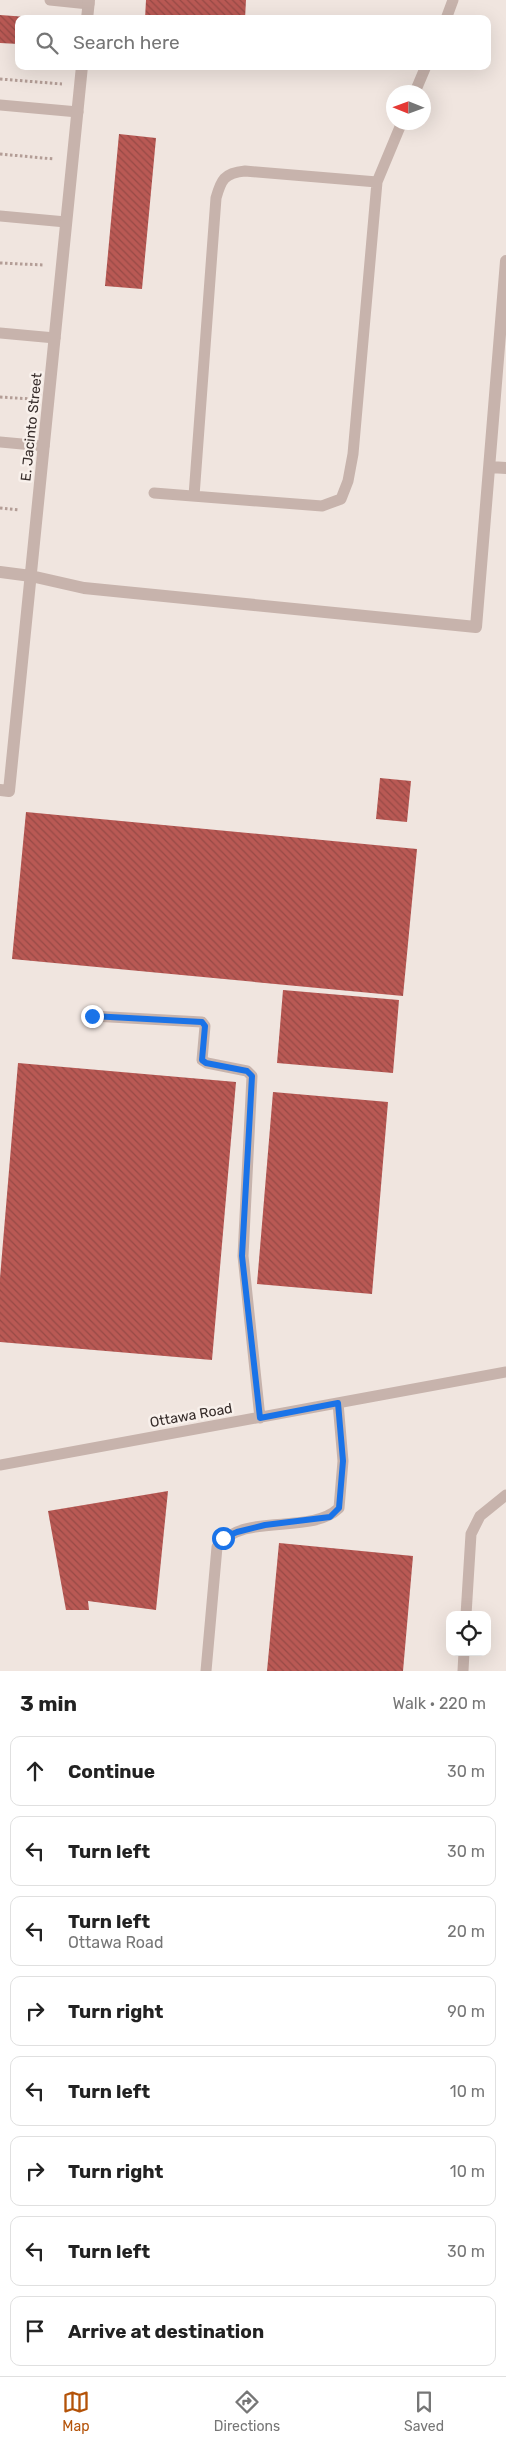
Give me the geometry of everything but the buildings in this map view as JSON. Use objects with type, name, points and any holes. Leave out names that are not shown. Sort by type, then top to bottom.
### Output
[{"type":"street","points":[[87,15],[89,2]]},
{"type":"street","name":"E. Jacinto Street","points":[[4,790],[31,576],[82,70]]},
{"type":"street","points":[[0,572],[31,576],[84,588],[476,627],[506,261]]},
{"type":"street","points":[[490,467],[506,468]]},
{"type":"lane","points":[[50,0],[89,2]]},
{"type":"lane","points":[[447,15],[453,0]]},
{"type":"lane","points":[[418,85],[424,70]]},
{"type":"lane","points":[[0,105],[78,112]]},
{"type":"lane","points":[[154,493],[322,506],[341,499],[348,481],[353,454],[377,182],[399,130]]},
{"type":"lane","points":[[194,496],[216,198],[221,182],[232,172],[245,171],[377,182]]},
{"type":"lane","points":[[0,216],[66,222]]},
{"type":"lane","points":[[0,333],[55,338]]},
{"type":"lane","points":[[0,442],[44,446]]},
{"type":"lane","points":[[92,1016],[202,1022],[205,1026],[202,1060],[206,1063],[247,1071],[252,1076],[242,1256],[260,1418]]},
{"type":"lane","name":"Ottawa Road","points":[[0,1465],[506,1372]]},
{"type":"lane","points":[[206,1671],[217,1547],[223,1538],[237,1532],[265,1525],[330,1517],[339,1508],[343,1461],[338,1403]]},
{"type":"lane","points":[[466,1611],[471,1534],[480,1516],[506,1495]]},
{"type":"lane","points":[[463,1671],[464,1656]]},
{"type":"path","points":[[0,79],[80,85]]},
{"type":"path","points":[[0,154],[73,160]]},
{"type":"path","points":[[0,263],[62,266]]},
{"type":"path","points":[[0,397],[49,400]]},
{"type":"route","points":[[92,1016],[202,1022],[205,1026],[202,1060],[206,1063],[247,1071],[252,1076],[242,1256],[260,1418],[338,1403],[343,1461],[339,1508],[330,1517],[265,1525],[237,1532],[223,1538]]}]
